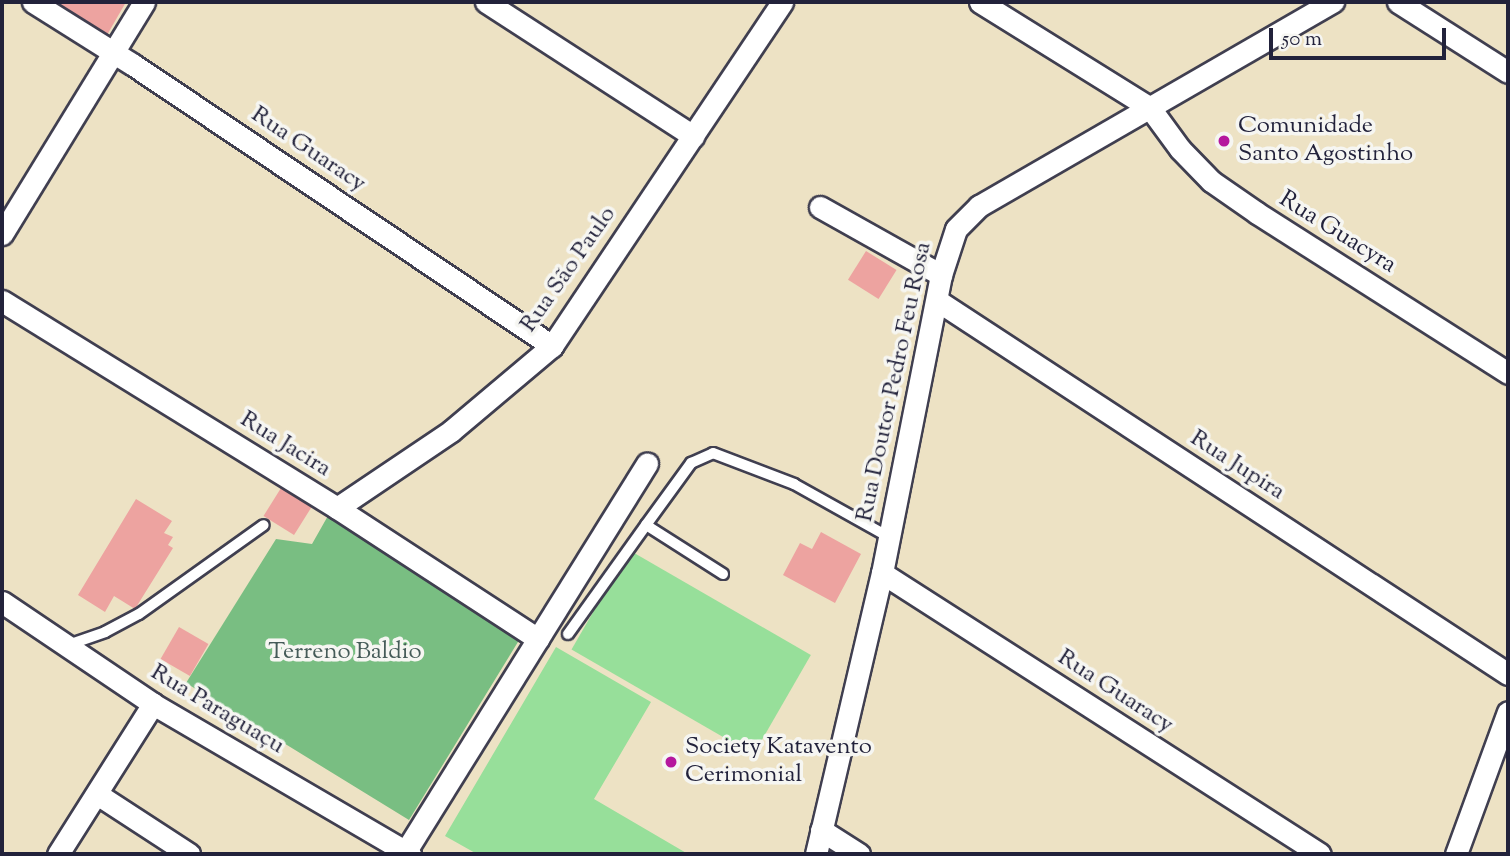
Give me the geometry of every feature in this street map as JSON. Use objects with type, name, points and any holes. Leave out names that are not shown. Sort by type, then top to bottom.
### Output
[{"type":"street","name":"Rua Guaracy","points":[[33,2],[113,52],[552,346]]},
{"type":"street","points":[[2,234],[144,2]]},
{"type":"street","points":[[486,2],[693,136]]},
{"type":"street","name":"Rua São Paulo","points":[[337,508],[451,431],[552,346],[782,2]]},
{"type":"street","name":"Rua Guacyra","points":[[980,2],[1150,108],[1180,149],[1211,181],[1508,373]]},
{"type":"street","name":"Rua Doutor Pedro Feu Rosa","points":[[816,854],[882,573],[938,302],[941,275],[956,229],[971,212],[1333,2]]},
{"type":"street","points":[[1398,2],[1508,72]]},
{"type":"street","points":[[820,207],[941,275]]},
{"type":"street","name":"Rua Jacira","points":[[2,300],[337,508],[538,639]]},
{"type":"street","name":"Rua Jupira","points":[[938,302],[1508,674]]},
{"type":"street","points":[[407,853],[647,464]]},
{"type":"street","name":"Rua Guaracy","points":[[882,573],[1320,854]]},
{"type":"street","name":"Rua Paraguaçu","points":[[2,602],[153,704],[407,853]]},
{"type":"street","points":[[58,854],[153,704]]},
{"type":"street","points":[[1456,854],[1508,712]]},
{"type":"street","points":[[97,794],[189,854]]},
{"type":"street","points":[[821,830],[859,854]]},
{"type":"lane","points":[[568,634],[691,463],[713,453],[794,484],[889,537]]},
{"type":"lane","points":[[68,645],[105,632],[139,614],[264,525]]},
{"type":"lane","points":[[646,525],[723,574]]},
{"type":"green space","name":"Terreno Baldio","points":[[329,514],[521,637],[409,820],[186,683],[276,539],[312,544]]},
{"type":"green space","points":[[629,550],[811,655],[753,755],[572,650]]},
{"type":"green space","points":[[556,647],[651,702],[594,799],[688,854],[477,854],[445,836]]},
{"type":"building","points":[[42,2],[126,2],[103,42]]},
{"type":"building","points":[[866,251],[897,270],[879,299],[848,280]]},
{"type":"building","points":[[281,488],[312,507],[294,535],[264,516]]},
{"type":"building","points":[[136,499],[172,521],[164,533],[173,537],[168,545],[173,548],[135,609],[114,596],[105,612],[78,595]]},
{"type":"building","points":[[821,532],[861,554],[835,603],[783,575],[800,543],[812,549]]},
{"type":"building","points":[[179,627],[208,644],[190,676],[160,659]]},
{"type":"place","name":"Comunidade Santo Agostinho","points":[[1224,141]]},
{"type":"place","name":"Society Katavento Cerimonial","points":[[671,762]]}]
